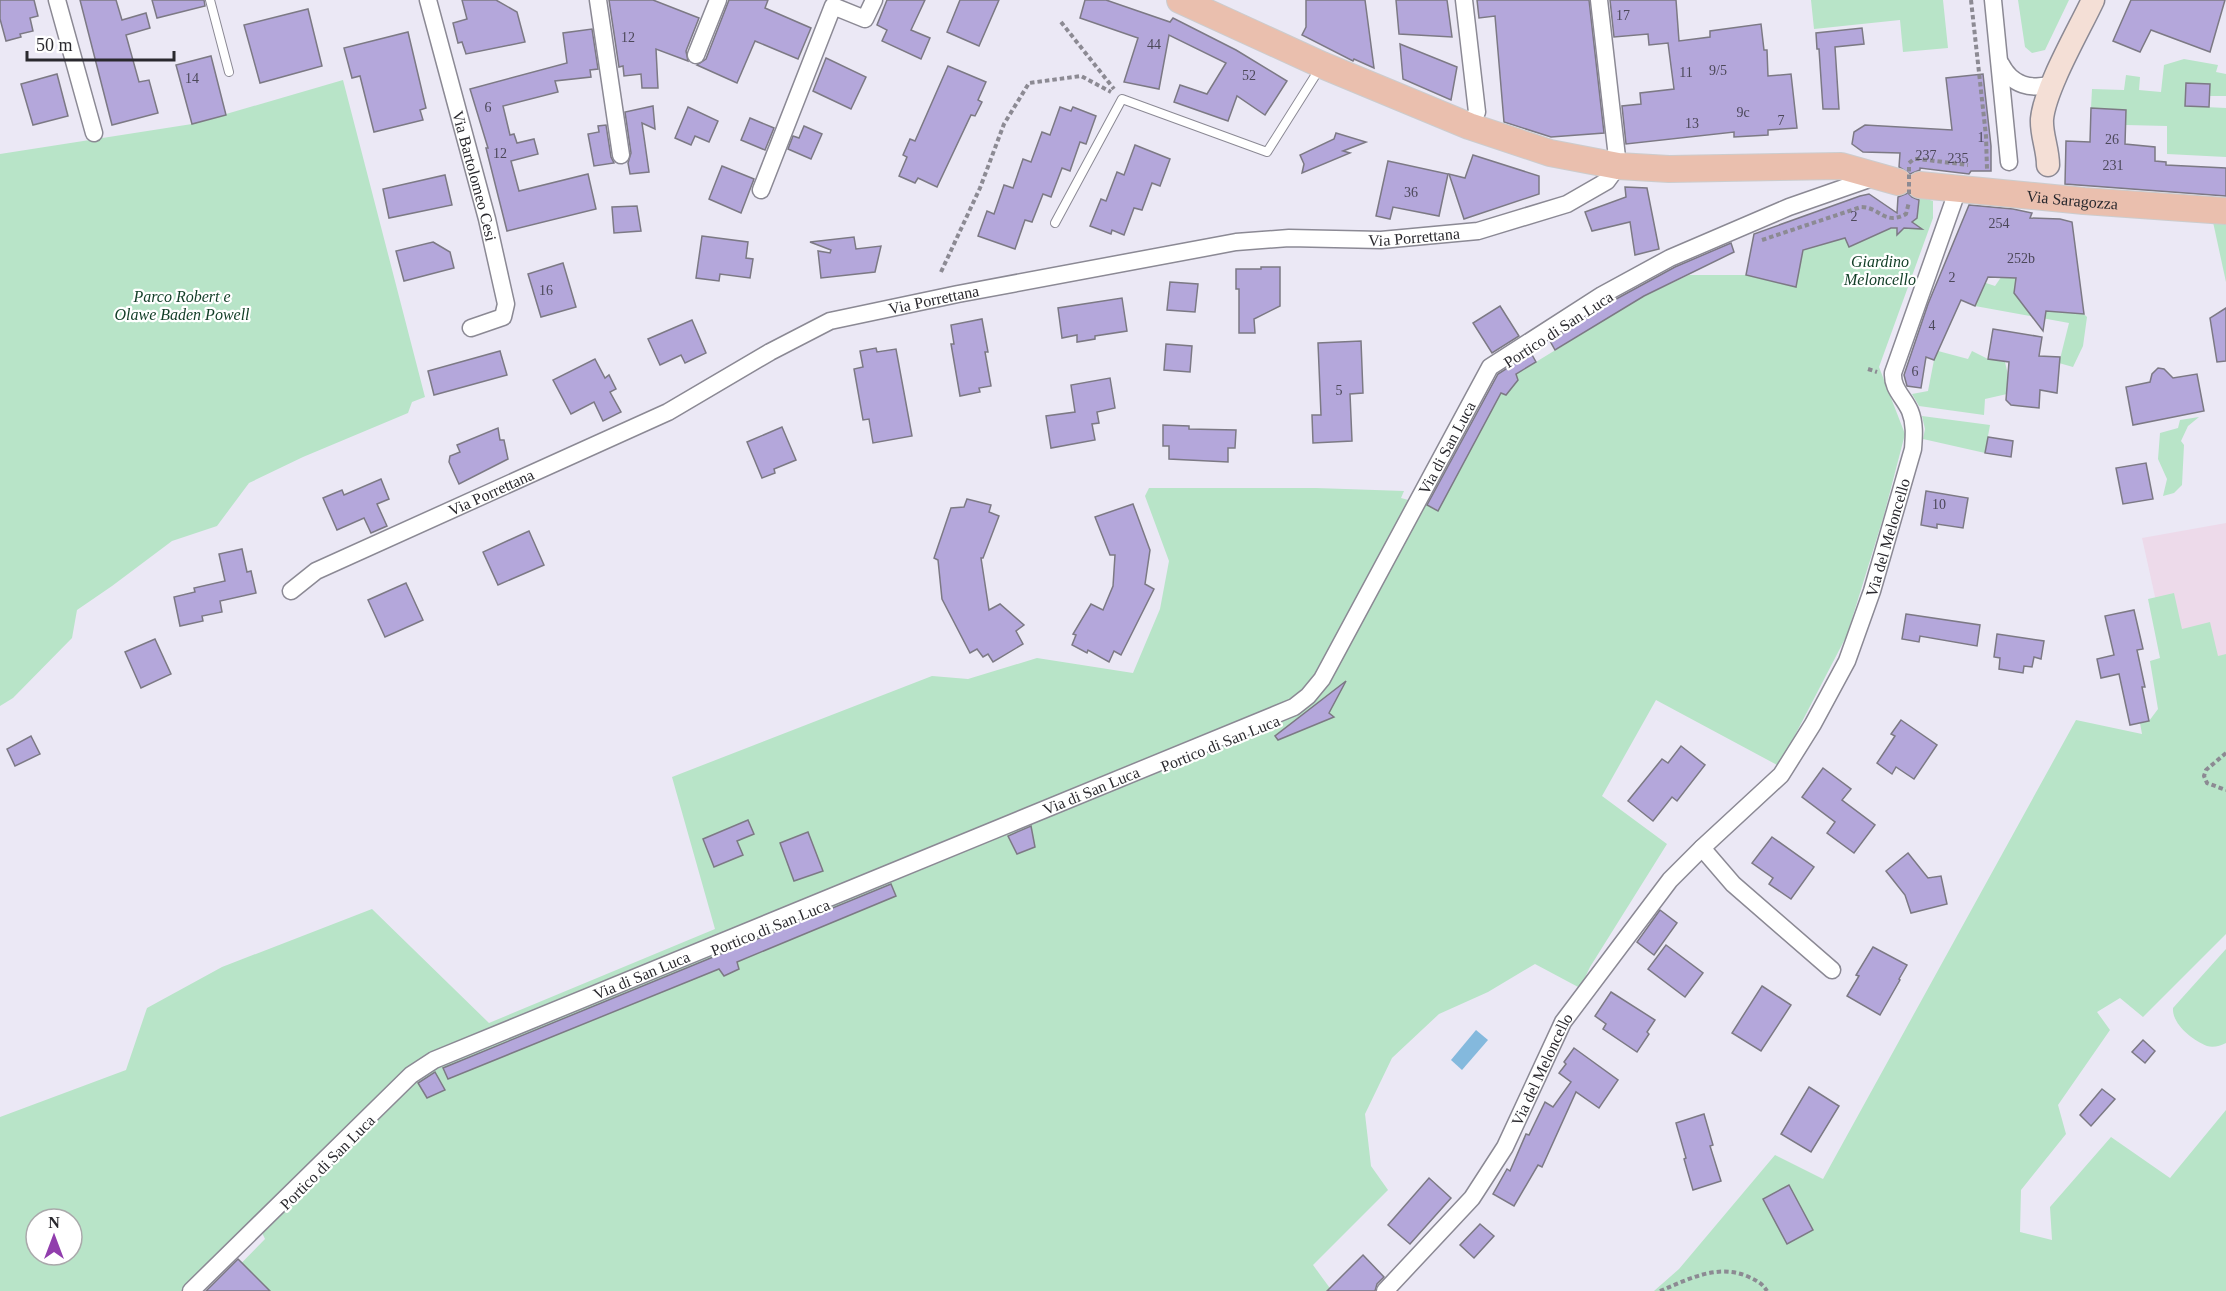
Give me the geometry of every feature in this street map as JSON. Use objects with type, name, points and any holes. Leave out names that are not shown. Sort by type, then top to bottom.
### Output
[{"type":"main road","points":[[1180,0],[1209,6],[1322,65],[1469,126],[1550,153],[1618,166],[1669,169],[1841,166],[1902,181]]},
{"type":"main road","name":"Via Saragozza","points":[[1902,181],[1958,189],[2007,176],[2048,179],[2226,211]]},
{"type":"street","points":[[57,0],[94,133]]},
{"type":"street","name":"Via Bartolomeo Cesi","points":[[428,0],[487,219],[506,304],[504,317],[471,328]]},
{"type":"street","points":[[598,0],[621,156]]},
{"type":"street","points":[[696,55],[718,0]]},
{"type":"street","points":[[761,189],[826,3],[865,19],[874,0]]},
{"type":"street","points":[[1464,0],[1477,112],[1469,126]]},
{"type":"street","points":[[1599,0],[1618,166]]},
{"type":"street","points":[[1993,0],[2000,61],[2007,176]]},
{"type":"street","points":[[2048,179],[2043,110],[2093,0]]},
{"type":"street","points":[[2000,61],[2007,75],[2024,86],[2040,87],[2053,84]]},
{"type":"street","name":"Via Porrettana","points":[[291,591],[316,571],[668,412],[770,352],[830,321],[958,294],[1236,242],[1289,238],[1380,240],[1478,231],[1567,204],[1607,181],[1618,166]]},
{"type":"street","name":"Via di San Luca","points":[[191,1291],[411,1075],[434,1060],[1294,707],[1308,696],[1322,679],[1490,367],[1602,295],[1670,258],[1789,207],[1902,181]]},
{"type":"street","name":"Via del Meloncello","points":[[1385,1291],[1472,1198],[1505,1147],[1563,1022],[1670,880],[1781,776],[1813,724],[1853,648],[1872,591],[1914,442],[1913,420],[1909,409],[1895,388],[1893,373],[1958,189]]},
{"type":"street","points":[[1702,848],[1733,884],[1832,970]]},
{"type":"lane","points":[[210,0],[229,72]]},
{"type":"lane","points":[[1054,223],[1122,99],[1267,152],[1322,65]]},
{"type":"path","points":[[1971,0],[1988,167]]},
{"type":"path","points":[[1061,22],[1122,99]]},
{"type":"path","points":[[941,272],[980,188],[1004,124],[1029,83],[1081,76],[1122,99]]},
{"type":"path","points":[[1951,163],[1969,165]]},
{"type":"path","points":[[1753,243],[1861,207],[1870,207],[1886,218],[1897,219],[1906,214],[1908,209],[1902,181]]},
{"type":"path","points":[[1868,369],[1874,370]]},
{"type":"path","points":[[2226,753],[2206,770],[2204,776],[2207,783],[2226,790]]},
{"type":"path","points":[[1660,1291],[1701,1274],[1735,1271],[1762,1284],[1767,1291]]},
{"type":"shaded area","points":[[2226,523],[2226,666],[2173,678],[2142,538]]},
{"type":"green space","points":[[1811,0],[1943,0],[1948,48],[1903,52],[1900,20],[1814,29]]},
{"type":"green space","points":[[2018,0],[2069,0],[2045,50],[2032,53],[2025,47]]},
{"type":"green space","points":[[2184,59],[2218,65],[2216,72],[2226,74],[2226,96],[2209,96],[2210,84],[2186,83],[2185,106],[2226,108],[2226,157],[2167,154],[2167,126],[2126,125],[2126,110],[2091,108],[2092,89],[2124,90],[2126,75],[2140,77],[2139,90],[2161,92],[2164,65]]},
{"type":"green space","name":"Parco Robert e Olawe Baden Powell","points":[[343,80],[425,397],[412,402],[408,413],[303,457],[249,483],[217,526],[172,541],[77,610],[72,638],[13,698],[0,706],[0,154],[192,124]]},
{"type":"green space","name":"Giardino Meloncello","points":[[1920,197],[1933,201],[1933,218],[1879,367],[1905,434],[1884,515],[1847,635],[1779,766],[1656,700],[1602,796],[1667,844],[1590,967],[1580,988],[1535,964],[1488,992],[1439,1014],[1392,1058],[1365,1114],[1371,1166],[1388,1190],[1313,1265],[1332,1291],[214,1291],[265,1239],[256,1220],[185,1291],[0,1291],[0,1117],[126,1070],[147,1008],[222,967],[372,909],[489,1023],[715,929],[672,777],[932,676],[968,679],[1037,658],[1133,673],[1160,609],[1169,561],[1145,496],[1149,488],[1316,488],[1404,491],[1401,498],[1439,508],[1501,393],[1506,395],[1517,380],[1516,374],[1644,296],[1689,275],[1746,275],[1796,287],[1803,250],[1845,238],[1849,247],[1891,228],[1904,228],[1917,218]]},
{"type":"green space","points":[[2213,222],[2226,223],[2226,282]]},
{"type":"green space","points":[[2006,270],[2011,278],[2016,278],[2026,308],[2084,314],[2087,317],[2083,346],[2073,367],[2059,363],[2069,323],[1975,306],[1983,282],[1995,286]]},
{"type":"green space","points":[[1938,351],[1968,359],[1972,351],[1988,359],[2005,362],[2008,375],[2007,394],[1985,399],[1984,415],[1919,406],[1912,394],[1928,391]]},
{"type":"green space","points":[[1922,416],[1990,425],[1985,453],[1923,439],[1925,429]]},
{"type":"green space","points":[[2199,417],[2188,426],[2181,441],[2184,445],[2182,485],[2174,493],[2163,496],[2167,479],[2158,459],[2160,433],[2178,428],[2180,420]]},
{"type":"green space","points":[[2174,593],[2182,629],[2210,622],[2218,656],[2226,654],[2226,934],[2143,1017],[2120,998],[2097,1012],[2110,1030],[2058,1105],[2066,1134],[2021,1190],[2020,1232],[2052,1240],[2050,1207],[2111,1137],[2170,1178],[2226,1110],[2226,1291],[1654,1291],[1679,1269],[1775,1155],[1823,1179],[2076,720],[2142,734],[2140,723],[2149,721],[2158,709],[2150,661],[2160,658],[2148,599]]},
{"type":"green space","points":[[2226,949],[2226,1043],[2209,1047],[2184,1031],[2176,1020],[2173,1008]]},
{"type":"water","points":[[1476,1030],[1488,1040],[1462,1070],[1451,1060]]},
{"type":"building","points":[[0,0],[34,0],[38,16],[30,18],[33,31],[6,41],[0,19]]},
{"type":"building","points":[[80,0],[116,0],[122,20],[146,13],[150,28],[126,35],[139,82],[149,80],[158,113],[112,125]]},
{"type":"building","points":[[152,0],[204,0],[205,6],[157,18]]},
{"type":"building","points":[[462,0],[496,0],[517,12],[525,42],[466,54],[462,42],[458,43],[453,23],[467,19]]},
{"type":"building","points":[[609,0],[653,0],[699,18],[686,51],[688,61],[656,49],[658,88],[642,88],[641,74],[624,76],[623,66],[619,67]]},
{"type":"building","points":[[729,0],[768,0],[765,8],[811,28],[798,59],[755,41],[737,83],[697,65],[706,59]]},
{"type":"building","points":[[887,0],[925,0],[911,30],[930,38],[921,59],[882,41],[887,30],[877,25]]},
{"type":"building","points":[[960,0],[999,0],[979,46],[947,32]]},
{"type":"building","points":[[1085,0],[1106,0],[1170,22],[1173,18],[1236,50],[1287,81],[1265,115],[1237,96],[1228,121],[1174,102],[1180,85],[1207,94],[1226,63],[1169,35],[1159,89],[1124,82],[1138,38],[1080,18]]},
{"type":"building","points":[[1306,0],[1365,0],[1374,68],[1354,59],[1353,61],[1302,35],[1306,27]]},
{"type":"building","points":[[1396,0],[1447,0],[1452,37],[1399,34]]},
{"type":"building","points":[[1477,0],[1589,0],[1604,133],[1551,137],[1504,122],[1495,16],[1479,18]]},
{"type":"building","points":[[1610,0],[1676,0],[1679,41],[1710,37],[1710,31],[1761,24],[1764,50],[1767,50],[1768,76],[1791,74],[1797,128],[1768,130],[1768,135],[1734,137],[1734,132],[1626,144],[1622,106],[1641,104],[1640,93],[1674,89],[1668,43],[1649,45],[1648,34],[1614,37]]},
{"type":"building","points":[[2131,0],[2225,0],[2210,52],[2151,30],[2140,52],[2113,41]]},
{"type":"building","points":[[308,9],[322,66],[260,83],[244,25]]},
{"type":"building","points":[[1862,28],[1864,44],[1835,47],[1839,109],[1823,109],[1816,33]]},
{"type":"building","points":[[592,29],[598,69],[590,70],[591,77],[555,81],[558,92],[503,106],[510,135],[514,134],[517,143],[534,139],[538,154],[511,161],[519,191],[588,174],[596,209],[507,231],[486,148],[488,148],[470,89],[567,63],[563,33]]},
{"type":"building","points":[[408,32],[426,108],[420,110],[423,120],[374,132],[360,76],[352,78],[344,48]]},
{"type":"building","points":[[1400,44],[1457,67],[1451,100],[1403,79]]},
{"type":"building","points":[[211,56],[226,115],[192,124],[176,65]]},
{"type":"building","points":[[826,58],[866,77],[851,109],[813,91]]},
{"type":"building","points":[[948,66],[986,82],[978,100],[982,102],[975,116],[971,115],[937,187],[918,178],[915,183],[899,176],[907,157],[903,155],[910,139],[915,141]]},
{"type":"building","points":[[57,74],[68,116],[33,125],[21,84]]},
{"type":"building","points":[[1983,74],[1991,146],[1991,171],[1971,171],[1969,174],[1920,168],[1910,174],[1899,167],[1900,153],[1863,152],[1852,144],[1854,132],[1865,125],[1952,130],[1946,78]]},
{"type":"building","points":[[2186,83],[2210,84],[2209,107],[2185,106]]},
{"type":"building","points":[[653,106],[655,129],[642,123],[649,172],[630,174],[628,163],[631,153],[625,112]]},
{"type":"building","points":[[688,107],[718,121],[709,142],[695,136],[691,145],[675,138]]},
{"type":"building","points":[[1060,107],[1071,111],[1073,107],[1096,116],[1086,144],[1080,142],[1070,171],[1062,168],[1051,197],[1043,194],[1032,222],[1025,220],[1015,249],[978,236],[987,211],[994,214],[1004,185],[1013,188],[1023,159],[1031,162],[1042,132],[1050,135]]},
{"type":"building","points":[[2091,108],[2126,110],[2125,144],[2155,147],[2155,161],[2166,162],[2166,165],[2226,168],[2226,196],[2065,184],[2066,141],[2090,142]]},
{"type":"building","points":[[750,118],[774,128],[765,150],[741,140]]},
{"type":"building","points":[[606,125],[614,163],[594,166],[588,134],[599,132],[598,126]]},
{"type":"building","points":[[804,126],[822,134],[811,159],[788,149],[793,136],[799,138]]},
{"type":"building","points":[[1336,133],[1366,142],[1343,151],[1350,153],[1302,173],[1304,164],[1300,155],[1334,139]]},
{"type":"building","points":[[1135,145],[1170,159],[1160,186],[1152,183],[1142,210],[1134,208],[1124,235],[1112,230],[1111,234],[1090,226],[1101,199],[1106,201],[1117,172],[1124,175]]},
{"type":"building","points":[[1473,155],[1539,176],[1539,194],[1464,219],[1449,174],[1465,178]]},
{"type":"building","points":[[1388,161],[1448,174],[1439,216],[1393,207],[1390,219],[1376,216]]},
{"type":"building","points":[[722,166],[754,179],[741,213],[709,199]]},
{"type":"building","points":[[445,175],[452,205],[389,218],[383,189]]},
{"type":"building","points":[[1625,187],[1647,188],[1659,249],[1635,255],[1630,222],[1592,231],[1585,212],[1626,197]]},
{"type":"building","points":[[1908,193],[1919,200],[1917,218],[1912,222],[1922,229],[1904,228],[1897,235],[1897,228],[1891,228],[1849,247],[1845,238],[1803,250],[1796,287],[1746,275],[1754,234],[1869,194],[1897,213],[1898,197]]},
{"type":"building","points":[[1969,205],[2013,209],[2032,213],[2030,218],[2060,219],[2072,222],[2084,314],[2046,311],[2043,331],[2014,293],[2016,278],[1988,277],[1975,306],[1961,300],[1934,360],[1926,357],[1921,388],[1907,386],[1904,375],[1928,304]]},
{"type":"building","points":[[637,206],[641,231],[614,233],[612,207]]},
{"type":"building","points":[[702,236],[748,242],[746,258],[753,259],[750,278],[720,274],[719,281],[696,278]]},
{"type":"building","points":[[854,237],[856,249],[881,246],[875,272],[821,278],[818,251],[830,253],[831,250],[810,242]]},
{"type":"building","points":[[433,242],[450,252],[454,268],[404,281],[396,251]]},
{"type":"building","points":[[1731,243],[1734,252],[1644,296],[1555,350],[1550,341],[1607,304],[1675,267]]},
{"type":"building","points":[[563,263],[576,307],[541,317],[528,274]]},
{"type":"building","points":[[1261,267],[1280,267],[1280,306],[1254,319],[1255,333],[1239,333],[1239,289],[1236,289],[1236,269],[1261,269]]},
{"type":"building","points":[[1170,282],[1198,284],[1195,312],[1167,310]]},
{"type":"building","points":[[1122,298],[1127,331],[1095,336],[1095,339],[1077,342],[1077,335],[1062,338],[1058,308]]},
{"type":"building","points":[[1500,306],[1519,336],[1492,353],[1473,323]]},
{"type":"building","points":[[2226,308],[2226,361],[2217,362],[2210,318]]},
{"type":"building","points":[[982,319],[991,386],[979,388],[980,392],[960,396],[951,344],[954,344],[951,325]]},
{"type":"building","points":[[692,320],[706,353],[685,363],[681,355],[660,365],[648,339]]},
{"type":"building","points":[[1993,329],[2042,337],[2039,356],[2060,357],[2057,393],[2040,390],[2039,408],[2011,405],[2006,400],[2009,362],[1988,359]]},
{"type":"building","points":[[1361,341],[1363,393],[1350,394],[1352,441],[1313,443],[1312,415],[1321,415],[1318,343]]},
{"type":"building","points":[[1166,344],[1192,346],[1190,372],[1164,370]]},
{"type":"building","points":[[876,348],[877,352],[896,349],[912,436],[873,443],[869,419],[863,420],[854,369],[863,367],[860,351]]},
{"type":"building","points":[[500,351],[507,375],[434,395],[428,371]]},
{"type":"building","points":[[1531,353],[1536,362],[1516,374],[1518,380],[1506,395],[1501,393],[1438,511],[1427,505],[1498,374]]},
{"type":"building","points":[[595,359],[605,378],[609,375],[616,389],[610,392],[621,412],[603,421],[594,402],[571,414],[553,380]]},
{"type":"building","points":[[2158,368],[2164,369],[2173,378],[2197,374],[2204,411],[2133,425],[2126,387],[2150,382],[2152,374]]},
{"type":"building","points":[[1110,378],[1115,408],[1097,412],[1099,423],[1092,424],[1095,440],[1051,448],[1046,416],[1075,412],[1071,385]]},
{"type":"building","points":[[1163,425],[1189,426],[1189,429],[1236,430],[1235,448],[1228,448],[1228,462],[1169,459],[1169,446],[1163,446]]},
{"type":"building","points":[[782,427],[796,460],[774,469],[775,473],[762,478],[747,442]]},
{"type":"building","points":[[498,428],[500,440],[504,440],[508,459],[459,484],[449,462],[450,456],[460,452],[457,445]]},
{"type":"building","points":[[1988,437],[2013,441],[2011,457],[1985,453]]},
{"type":"building","points":[[2146,463],[2153,499],[2123,504],[2116,468]]},
{"type":"building","points":[[381,479],[389,499],[377,504],[387,526],[371,533],[364,518],[337,530],[323,498],[342,490],[344,495]]},
{"type":"building","points":[[1926,491],[1968,498],[1963,528],[1937,524],[1937,528],[1921,525]]},
{"type":"building","points":[[967,499],[991,505],[989,512],[999,516],[983,558],[981,558],[989,610],[1000,604],[1024,625],[1016,631],[1023,644],[993,662],[988,654],[983,657],[977,649],[970,653],[942,599],[938,560],[934,558],[951,508],[964,507]]},
{"type":"building","points":[[1133,504],[1150,550],[1145,584],[1154,589],[1121,655],[1114,651],[1109,662],[1088,650],[1087,653],[1072,645],[1076,635],[1073,634],[1091,604],[1103,610],[1113,586],[1115,555],[1110,555],[1095,517]]},
{"type":"building","points":[[529,531],[544,565],[498,585],[483,552]]},
{"type":"building","points":[[242,549],[247,572],[251,571],[256,593],[220,601],[222,612],[202,616],[203,621],[180,626],[174,597],[195,592],[194,588],[225,581],[219,554]]},
{"type":"building","points":[[406,583],[423,620],[385,637],[368,600]]},
{"type":"building","points":[[2134,610],[2143,649],[2137,650],[2149,721],[2130,725],[2119,674],[2101,678],[2097,659],[2114,655],[2105,616]]},
{"type":"building","points":[[1906,614],[1980,625],[1977,646],[1920,636],[1919,642],[1902,639]]},
{"type":"building","points":[[1997,634],[2044,641],[2041,659],[2034,657],[2032,667],[2024,666],[2023,673],[1999,669],[2000,658],[1994,657]]},
{"type":"building","points":[[155,639],[171,674],[141,688],[125,652]]},
{"type":"building","points":[[1346,681],[1329,713],[1334,717],[1278,740],[1275,736]]},
{"type":"building","points":[[1901,720],[1937,745],[1914,779],[1896,767],[1892,774],[1877,763],[1895,736],[1891,734]]},
{"type":"building","points":[[31,736],[40,754],[15,766],[7,749]]},
{"type":"building","points":[[1681,746],[1705,765],[1677,801],[1672,797],[1653,821],[1628,801],[1662,759],[1668,763]]},
{"type":"building","points":[[1823,768],[1851,789],[1842,800],[1875,825],[1854,853],[1827,833],[1835,822],[1802,797]]},
{"type":"building","points":[[748,820],[754,834],[737,841],[743,855],[714,867],[703,839]]},
{"type":"building","points":[[1031,826],[1035,847],[1017,854],[1008,836]]},
{"type":"building","points":[[808,832],[823,871],[794,881],[780,843]]},
{"type":"building","points":[[1772,837],[1814,867],[1791,899],[1769,884],[1773,878],[1752,863]]},
{"type":"building","points":[[1908,853],[1928,878],[1941,876],[1947,904],[1911,913],[1905,895],[1886,871]]},
{"type":"building","points":[[891,884],[896,896],[737,962],[739,969],[724,976],[719,969],[448,1079],[443,1068]]},
{"type":"building","points":[[1660,910],[1677,923],[1654,955],[1637,942]]},
{"type":"building","points":[[1666,945],[1703,973],[1685,997],[1648,969]]},
{"type":"building","points":[[1873,947],[1907,965],[1880,1015],[1847,996],[1859,976],[1856,975]]},
{"type":"building","points":[[1762,986],[1791,1005],[1761,1051],[1732,1033]]},
{"type":"building","points":[[1611,992],[1655,1020],[1637,1052],[1603,1029],[1606,1024],[1595,1016]]},
{"type":"building","points":[[2143,1040],[2155,1051],[2145,1063],[2132,1052]]},
{"type":"building","points":[[1574,1048],[1618,1080],[1599,1108],[1576,1092],[1542,1167],[1538,1165],[1514,1206],[1493,1194],[1507,1169],[1510,1171],[1526,1134],[1529,1135],[1545,1102],[1553,1107],[1571,1082],[1559,1073]]},
{"type":"building","points":[[435,1072],[445,1090],[427,1098],[418,1083]]},
{"type":"building","points":[[1809,1087],[1839,1106],[1811,1152],[1781,1134]]},
{"type":"building","points":[[2102,1089],[2115,1099],[2091,1126],[2080,1115]]},
{"type":"building","points":[[1704,1114],[1713,1145],[1710,1146],[1721,1181],[1693,1190],[1676,1123]]},
{"type":"building","points":[[1429,1178],[1451,1198],[1410,1244],[1388,1225]]},
{"type":"building","points":[[1789,1185],[1813,1230],[1787,1244],[1763,1199]]},
{"type":"building","points":[[1480,1224],[1494,1236],[1474,1258],[1460,1245]]},
{"type":"building","points":[[1363,1255],[1384,1277],[1377,1284],[1375,1291],[1327,1291]]},
{"type":"building","points":[[238,1259],[270,1291],[206,1291]]}]
